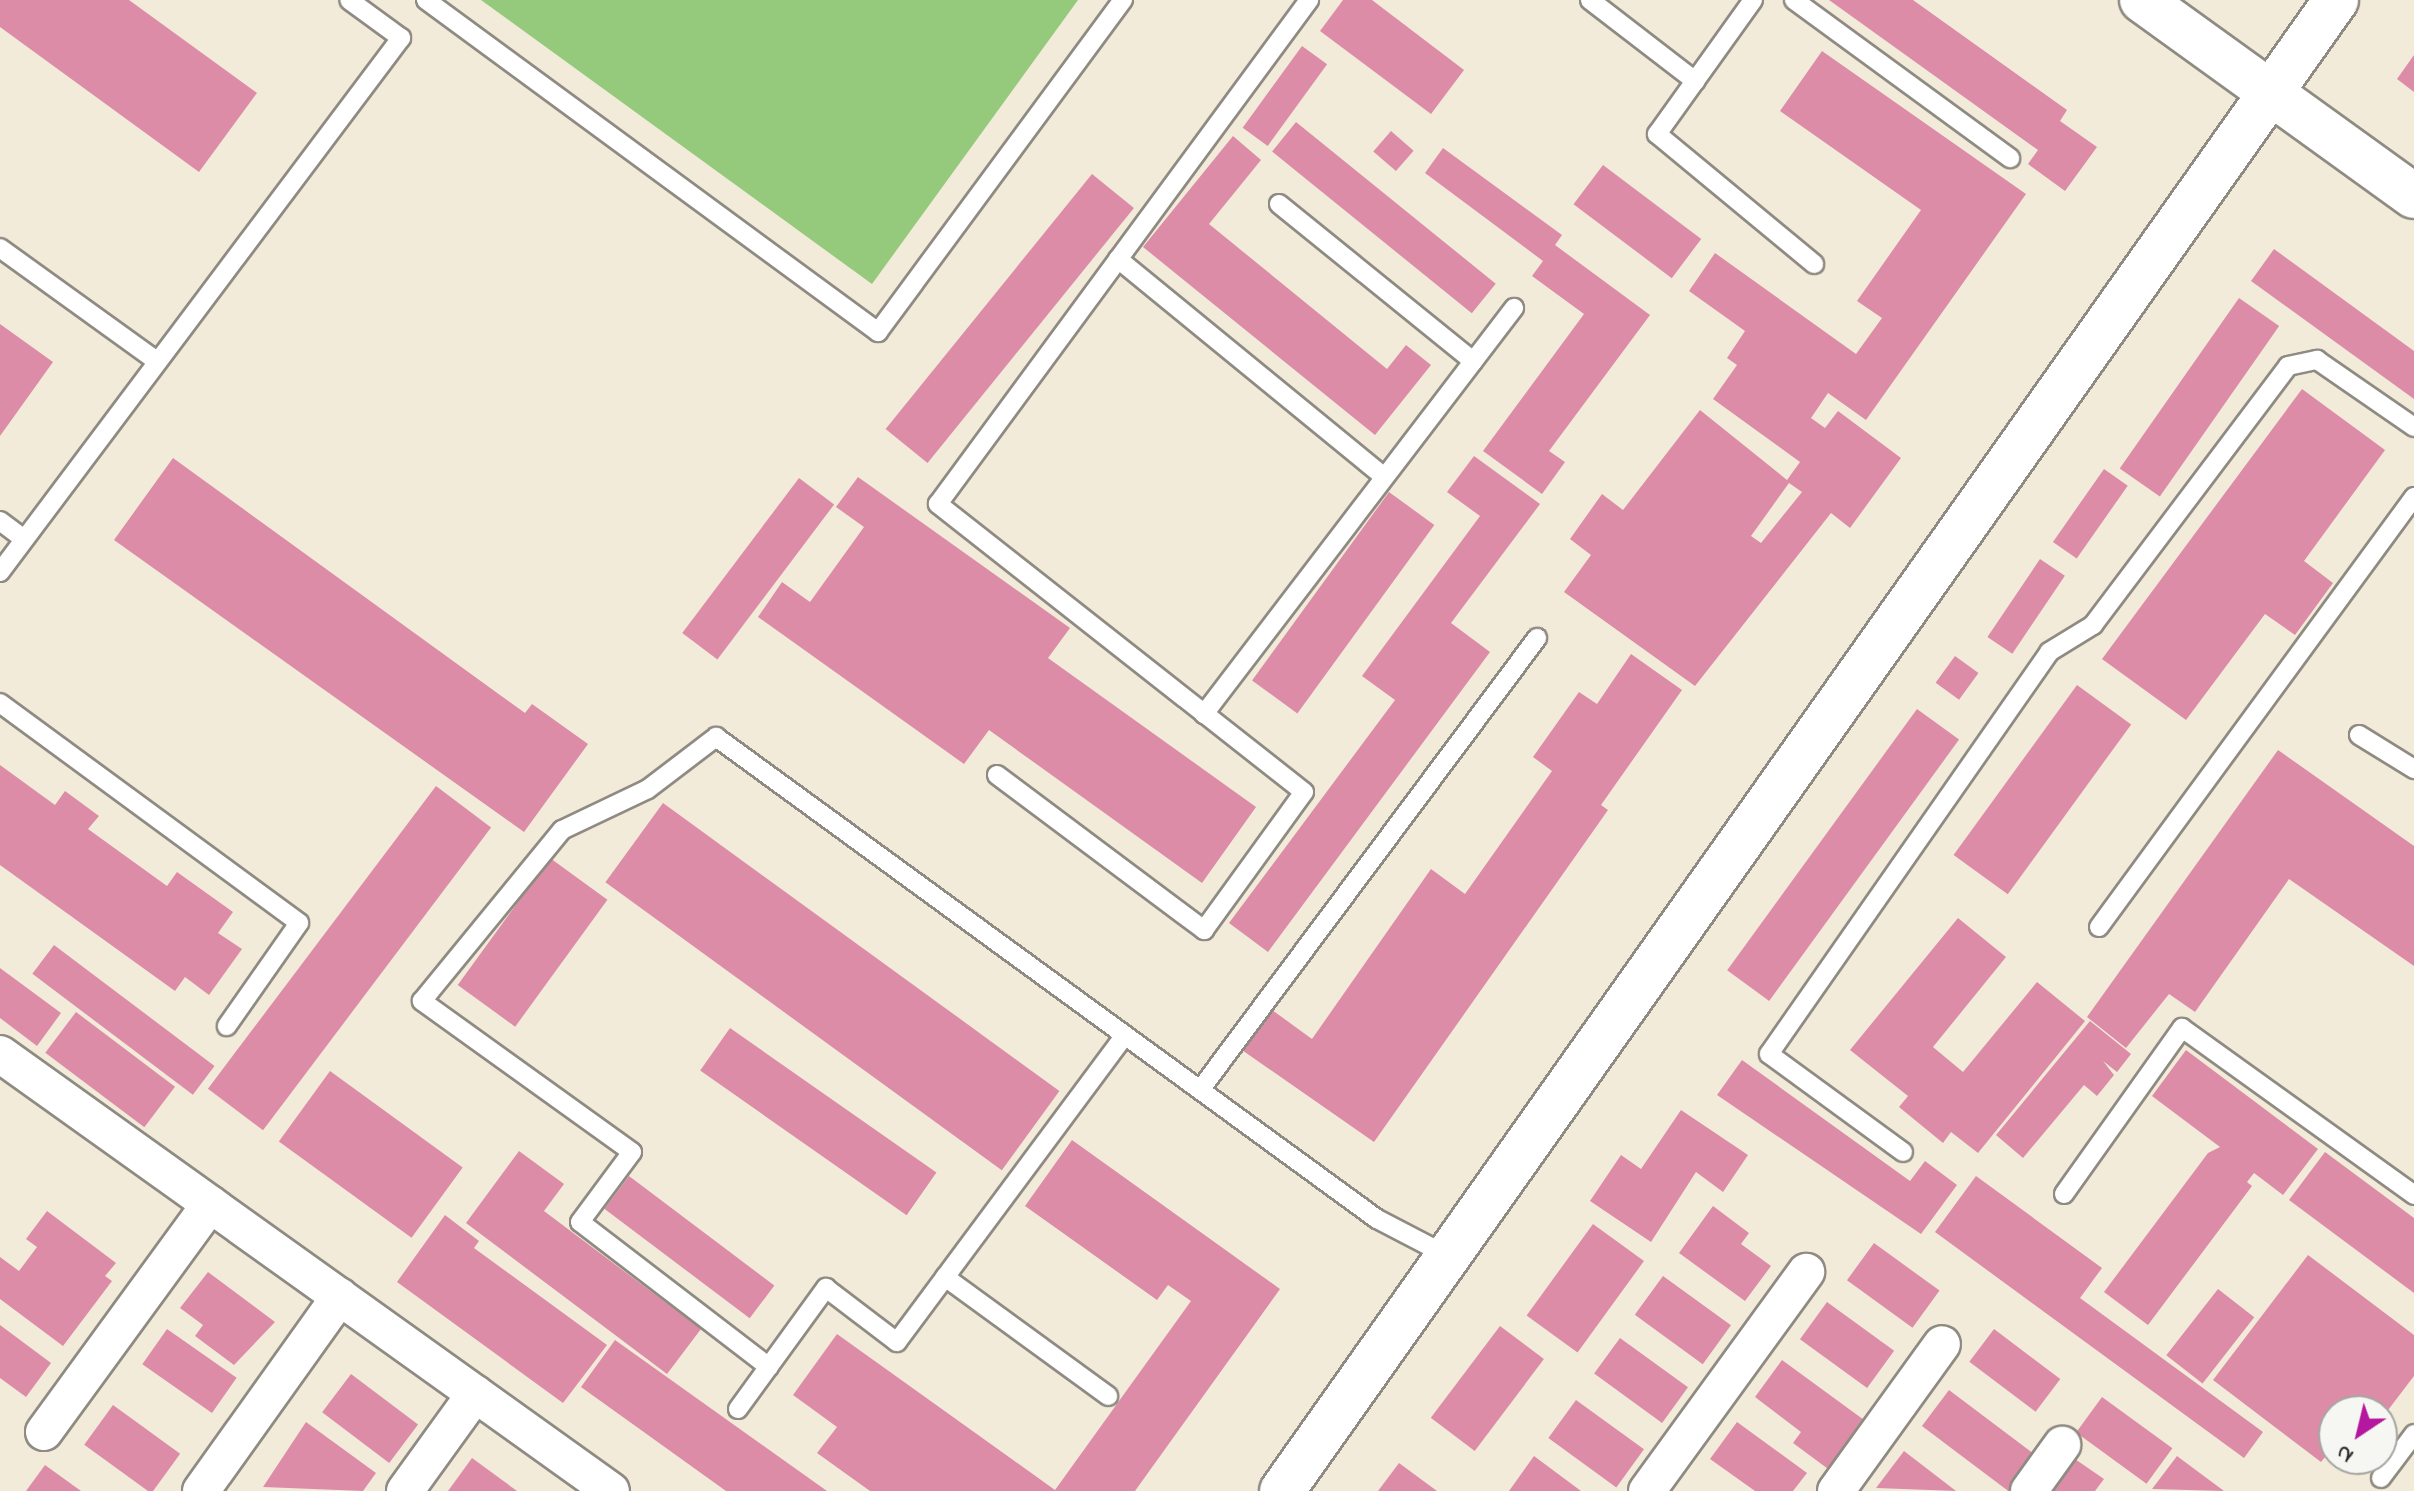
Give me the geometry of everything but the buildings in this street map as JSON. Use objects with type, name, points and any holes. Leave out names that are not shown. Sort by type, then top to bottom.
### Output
[{"type":"street","points":[[2142,0],[2414,196]]},
{"type":"street","points":[[1282,1491],[2336,0]]},
{"type":"street","points":[[0,1054],[610,1491]]},
{"type":"street","points":[[44,1432],[210,1204]]},
{"type":"street","points":[[1647,1491],[1806,1272]]},
{"type":"street","points":[[201,1491],[340,1296]]},
{"type":"street","points":[[1836,1491],[1942,1344]]},
{"type":"street","points":[[405,1491],[475,1394]]},
{"type":"street","points":[[2029,1491],[2062,1445]]},
{"type":"lane","points":[[0,572],[154,359],[401,38],[349,0]]},
{"type":"lane","points":[[426,0],[878,332],[1123,0]]},
{"type":"lane","points":[[997,775],[1204,930],[1304,792],[938,504],[1309,0]]},
{"type":"lane","points":[[1590,0],[1695,81]]},
{"type":"lane","points":[[1753,0],[1657,134],[1814,264]]},
{"type":"lane","points":[[1794,0],[2010,158]]},
{"type":"lane","points":[[1279,204],[1473,361]]},
{"type":"lane","points":[[0,248],[154,359]]},
{"type":"lane","points":[[1118,259],[1384,477]]},
{"type":"lane","points":[[1204,714],[1514,308]]},
{"type":"lane","points":[[1903,1152],[1769,1054],[2049,652],[2093,625],[2288,366],[2317,360],[2414,427]]},
{"type":"lane","points":[[2099,927],[2414,497]]},
{"type":"lane","points":[[0,521],[24,539]]},
{"type":"lane","points":[[1200,1090],[1537,638]]},
{"type":"lane","points":[[0,703],[299,923],[227,1026]]},
{"type":"lane","points":[[2359,735],[2414,769]]},
{"type":"lane","points":[[769,1367],[580,1222],[632,1152],[422,1001],[562,830],[648,789],[716,737],[1377,1219],[1448,1256]]},
{"type":"lane","points":[[2064,1194],[2182,1028],[2414,1195]]},
{"type":"lane","points":[[738,1409],[826,1288],[897,1342],[1125,1035]]},
{"type":"lane","points":[[945,1277],[1108,1396]]},
{"type":"lane","points":[[2381,1478],[2414,1434]]},
{"type":"green space","points":[[481,0],[1078,0],[872,284]]}]
